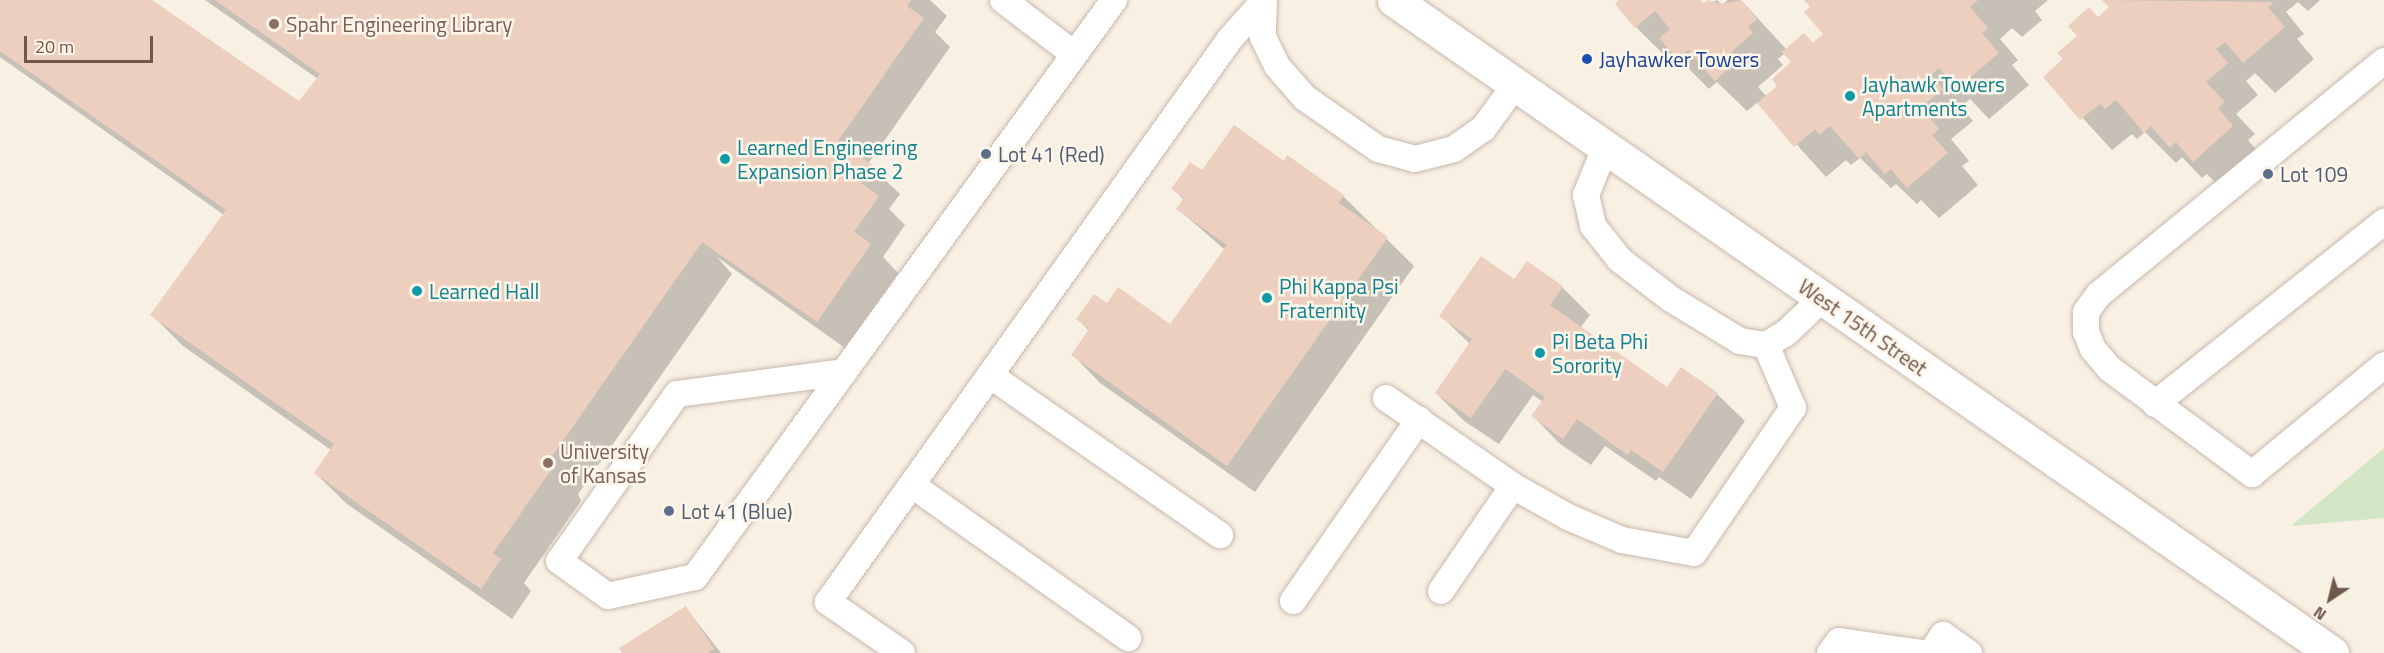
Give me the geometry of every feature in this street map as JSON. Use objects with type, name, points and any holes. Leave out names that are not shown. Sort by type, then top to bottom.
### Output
[{"type":"street","name":"West 15th Street","points":[[1394,0],[2332,653]]},
{"type":"lane","points":[[1003,0],[1074,54]]},
{"type":"lane","points":[[844,372],[677,394],[559,561],[608,596],[695,577],[844,372],[1074,54],[1114,0]]},
{"type":"lane","points":[[1263,1],[1263,37],[1277,66],[1305,98],[1378,149],[1415,159],[1454,149],[1483,129],[1515,85]]},
{"type":"lane","points":[[902,653],[828,602],[1230,39],[1263,1]]},
{"type":"lane","points":[[2384,61],[2099,294],[2086,312],[2086,332],[2093,349],[2110,369],[2252,474],[2384,365]]},
{"type":"lane","points":[[1605,148],[1586,195],[1593,226],[1620,260],[1671,299],[1740,340],[1766,345],[1786,333],[1822,299]]},
{"type":"lane","points":[[2155,404],[2384,222]]},
{"type":"lane","points":[[1386,398],[1513,486],[1622,540],[1694,552],[1793,408],[1766,345]]},
{"type":"lane","points":[[991,376],[1220,535]]},
{"type":"lane","points":[[1293,601],[1419,420]]},
{"type":"lane","points":[[912,485],[1128,638]]},
{"type":"lane","points":[[1441,591],[1513,486]]},
{"type":"lane","points":[[1931,653],[1943,636],[1969,653]]},
{"type":"lane","points":[[1830,653],[1839,641],[1921,653]]},
{"type":"green space","points":[[2384,448],[2384,518],[2291,526]]},
{"type":"building","name":"Learned Hall","points":[[0,0],[152,0],[299,101],[320,74],[215,0],[911,0],[907,6],[924,18],[838,141],[874,166],[861,183],[879,196],[854,232],[871,244],[817,322],[702,242],[548,462],[551,470],[493,553],[501,559],[481,589],[314,473],[334,444],[150,315],[226,210],[0,51]]},
{"type":"building","points":[[1619,0],[1700,0],[1703,4],[1708,0],[1721,4],[1741,0],[1757,19],[1748,27],[1753,33],[1728,55],[1735,63],[1715,81],[1688,50],[1677,59],[1659,38],[1670,29],[1655,11],[1635,28],[1615,4]]},
{"type":"building","name":"Jayhawk Towers Apartments","points":[[1804,0],[1978,0],[1970,7],[1988,28],[1982,33],[1999,53],[1957,89],[1939,68],[1931,75],[1943,89],[1921,107],[1939,129],[1932,135],[1948,153],[1907,188],[1891,169],[1885,174],[1866,152],[1859,159],[1830,126],[1819,135],[1815,129],[1794,147],[1757,103],[1777,86],[1772,79],[1791,62],[1782,52],[1804,33],[1813,43],[1823,34],[1804,12],[1810,7]]},
{"type":"building","name":"Jayhawk Towers Apartments","points":[[2102,0],[2274,2],[2268,7],[2285,27],[2243,63],[2225,42],[2216,49],[2228,63],[2206,82],[2225,102],[2218,108],[2233,126],[2193,162],[2176,142],[2170,148],[2151,126],[2144,133],[2116,100],[2105,109],[2100,104],[2080,120],[2043,77],[2063,59],[2057,53],[2077,36],[2068,26],[2089,7],[2098,17],[2109,7]]},
{"type":"building","name":"Phi Kappa Psi Fraternity","points":[[1234,125],[1284,161],[1287,155],[1344,195],[1339,203],[1388,237],[1227,466],[1071,355],[1089,329],[1076,319],[1094,294],[1107,303],[1118,287],[1170,324],[1227,245],[1176,209],[1184,198],[1171,189],[1190,162],[1202,170]]},
{"type":"building","name":"Pi Beta Phi Sorority","points":[[1481,256],[1514,279],[1527,261],[1563,286],[1550,305],[1667,387],[1681,367],[1718,393],[1663,472],[1631,450],[1628,455],[1577,419],[1563,439],[1531,416],[1545,397],[1505,369],[1471,418],[1435,393],[1472,339],[1439,316]]},
{"type":"building","points":[[686,606],[714,649],[708,653],[622,653],[619,648]]},
{"type":"place","name":"Spahr Engineering Library","points":[[274,24]]},
{"type":"place","name":"Jayhawker Towers","points":[[1587,59]]},
{"type":"place","name":"Jayhawk Towers Apartments","points":[[1850,96]]},
{"type":"place","name":"Lot 41 (Red)","points":[[986,154]]},
{"type":"place","name":"Learned Engineering Expansion Phase 2","points":[[725,159]]},
{"type":"place","name":"Lot 109","points":[[2268,174]]},
{"type":"place","name":"Learned Hall","points":[[417,291]]},
{"type":"place","name":"Phi Kappa Psi Fraternity","points":[[1267,298]]},
{"type":"place","name":"Pi Beta Phi Sorority","points":[[1540,353]]},
{"type":"place","name":"University of Kansas","points":[[548,463]]},
{"type":"place","name":"Lot 41 (Blue)","points":[[669,511]]}]
